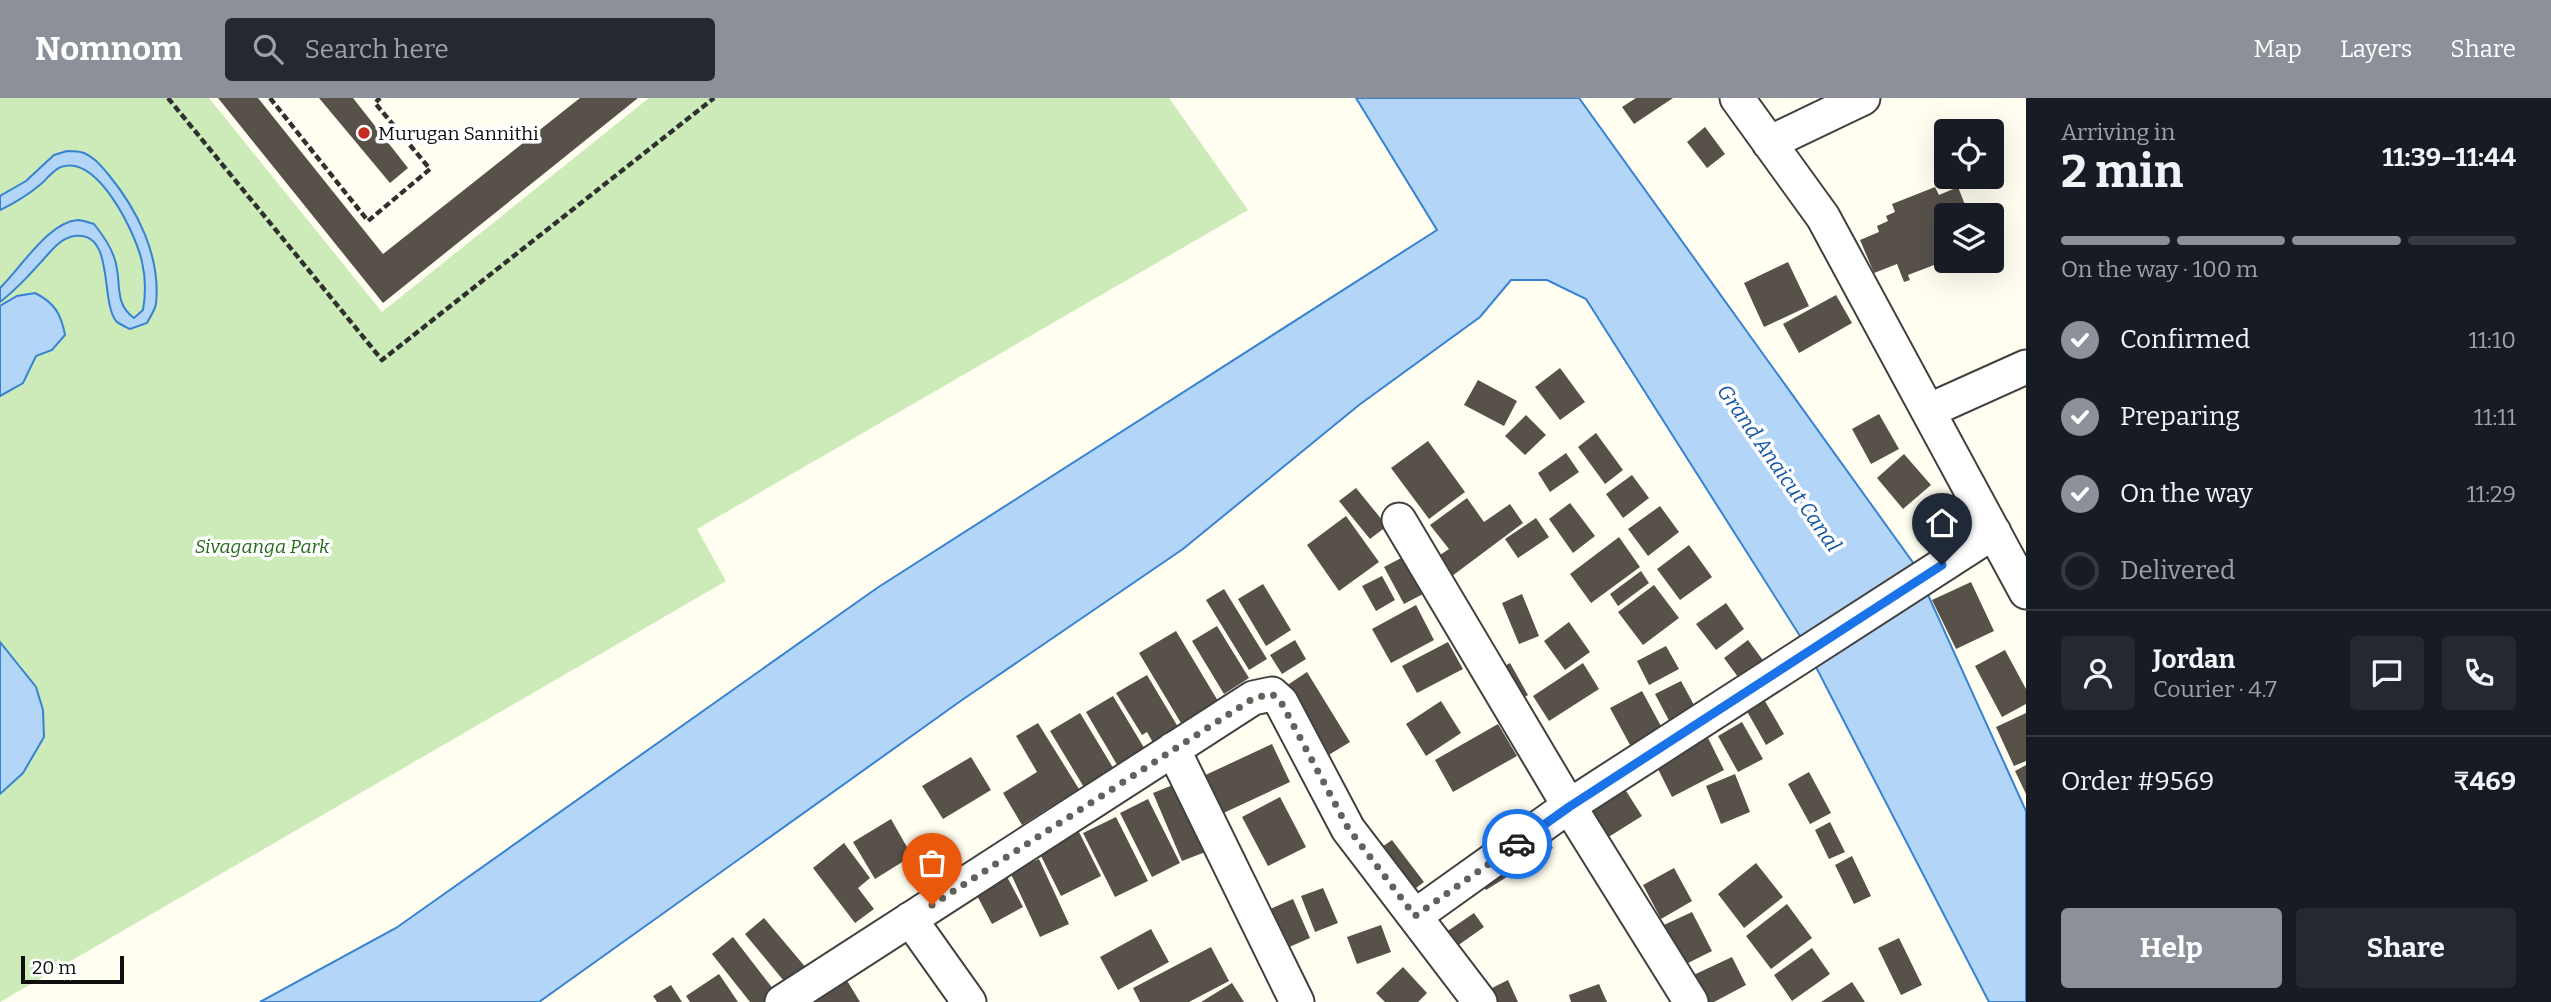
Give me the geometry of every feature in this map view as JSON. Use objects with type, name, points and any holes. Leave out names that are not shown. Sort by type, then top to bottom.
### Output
[{"type":"street","points":[[1737,98],[1823,217],[2026,592]]},
{"type":"street","points":[[1769,143],[1863,98]]},
{"type":"street","points":[[1928,411],[2026,366]]},
{"type":"street","points":[[1399,520],[1569,807],[1691,1002]]},
{"type":"street","points":[[1415,916],[1569,807],[1994,532]]},
{"type":"street","points":[[782,1002],[1254,698],[1272,694],[1281,702],[1348,828],[1480,1002]]},
{"type":"street","points":[[1173,749],[1297,1002]]},
{"type":"street","points":[[911,919],[969,1002]]},
{"type":"path","points":[[169,98],[382,360],[714,98]]},
{"type":"path","points":[[270,98],[368,220],[430,169],[374,103],[380,98]]},
{"type":"green space","name":"Sivaganga Park","points":[[0,98],[209,98],[382,312],[649,98],[1169,98],[1248,210],[697,529],[726,581],[0,1002]]},
{"type":"water","name":"Grand Anaicut Canal","points":[[1356,98],[1579,98],[1914,564],[2026,811],[2026,1002],[1989,1002],[1800,636],[1586,299],[1547,280],[1511,280],[1480,317],[1359,405],[1183,549],[962,700],[539,1002],[260,1002],[396,928],[877,588],[1437,230]]},
{"type":"water","points":[[67,151],[84,153],[97,162],[119,188],[145,234],[157,286],[155,306],[147,323],[130,329],[116,321],[98,248],[92,240],[82,236],[72,236],[60,242],[0,302],[0,288],[36,247],[56,229],[78,220],[94,224],[110,248],[117,266],[120,298],[127,312],[134,318],[143,310],[145,280],[138,249],[113,199],[88,172],[75,166],[58,168],[31,192],[0,210],[0,196],[26,181],[54,155]]},
{"type":"water","points":[[35,293],[56,310],[65,335],[52,350],[36,356],[23,383],[0,396],[0,306],[17,296]]},
{"type":"water","points":[[0,642],[36,687],[43,710],[44,737],[23,773],[0,794]]},
{"type":"building","points":[[218,98],[258,98],[383,254],[580,98],[638,98],[383,303]]},
{"type":"building","name":"Murugan Sannithi","points":[[319,98],[353,98],[408,168],[390,183]]},
{"type":"building","points":[[1636,98],[1673,98],[1634,124],[1622,107]]},
{"type":"building","points":[[1705,127],[1725,154],[1707,168],[1687,142]]},
{"type":"building","points":[[1934,187],[1939,195],[1959,189],[1964,203],[1934,203],[1934,265],[1908,275],[1910,280],[1904,282],[1897,264],[1874,273],[1860,240],[1879,232],[1877,226],[1888,221],[1886,216],[1895,212],[1892,204]]},
{"type":"building","points":[[1788,262],[1809,306],[1764,327],[1744,283]]},
{"type":"building","points":[[1836,295],[1852,323],[1799,353],[1783,324]]},
{"type":"building","points":[[1560,368],[1585,402],[1560,420],[1535,387]]},
{"type":"building","points":[[1478,380],[1517,401],[1504,426],[1464,405]]},
{"type":"building","points":[[1879,414],[1899,449],[1871,464],[1852,429]]},
{"type":"building","points":[[1526,415],[1546,435],[1525,455],[1505,436]]},
{"type":"building","points":[[1596,433],[1623,470],[1605,484],[1578,447]]},
{"type":"building","points":[[1428,441],[1465,492],[1429,519],[1391,468]]},
{"type":"building","points":[[1566,453],[1579,472],[1550,492],[1538,473]]},
{"type":"building","points":[[1904,454],[1931,485],[1903,509],[1877,478]]},
{"type":"building","points":[[1632,475],[1649,498],[1623,518],[1606,494]]},
{"type":"building","points":[[1356,488],[1387,526],[1370,539],[1339,501]]},
{"type":"building","points":[[1938,497],[1953,524],[1931,537],[1916,510]]},
{"type":"building","points":[[1467,498],[1484,522],[1510,504],[1523,523],[1448,579],[1434,559],[1449,549],[1430,525]]},
{"type":"building","points":[[1570,503],[1595,536],[1573,553],[1549,519]]},
{"type":"building","points":[[1660,506],[1679,532],[1648,556],[1628,529]]},
{"type":"building","points":[[1346,516],[1379,562],[1339,591],[1307,545]]},
{"type":"building","points":[[1536,518],[1549,537],[1518,558],[1505,539]]},
{"type":"building","points":[[1619,537],[1640,567],[1591,603],[1570,574]]},
{"type":"building","points":[[1689,545],[1712,577],[1680,600],[1657,569]]},
{"type":"building","points":[[1403,557],[1423,594],[1404,604],[1384,567]]},
{"type":"building","points":[[1641,571],[1649,583],[1618,606],[1610,594]]},
{"type":"building","points":[[1382,576],[1395,600],[1376,611],[1362,586]]},
{"type":"building","points":[[1971,582],[1994,631],[1956,649],[1932,600]]},
{"type":"building","points":[[1263,584],[1291,630],[1266,646],[1238,599]]},
{"type":"building","points":[[1654,585],[1679,618],[1643,645],[1618,612]]},
{"type":"building","points":[[1224,589],[1267,659],[1249,670],[1206,600]]},
{"type":"building","points":[[1522,594],[1539,636],[1519,644],[1502,603]]},
{"type":"building","points":[[1726,603],[1744,629],[1716,650],[1696,624]]},
{"type":"building","points":[[1416,605],[1434,640],[1391,663],[1372,629]]},
{"type":"building","points":[[1569,622],[1590,652],[1565,670],[1544,641]]},
{"type":"building","points":[[1217,626],[1249,678],[1224,694],[1192,641]]},
{"type":"building","points":[[1176,631],[1218,701],[1181,723],[1139,653]]},
{"type":"building","points":[[1295,640],[1306,659],[1282,674],[1270,655]]},
{"type":"building","points":[[1748,640],[1765,663],[1741,681],[1724,658]]},
{"type":"building","points":[[1448,642],[1463,669],[1417,693],[1402,666]]},
{"type":"building","points":[[1666,646],[1679,669],[1649,685],[1637,661]]},
{"type":"building","points":[[2005,650],[2026,689],[2026,704],[2002,717],[1975,666]]},
{"type":"building","points":[[1510,663],[1528,695],[1512,704],[1494,672]]},
{"type":"building","points":[[1583,663],[1599,689],[1549,721],[1533,696]]},
{"type":"building","points":[[1307,672],[1350,742],[1322,759],[1280,690]]},
{"type":"building","points":[[1147,675],[1181,732],[1156,748],[1147,732],[1142,735],[1116,693]]},
{"type":"building","points":[[1681,681],[1701,718],[1675,732],[1655,694]]},
{"type":"building","points":[[1642,691],[1662,728],[1630,745],[1610,708]]},
{"type":"building","points":[[1113,696],[1146,751],[1119,768],[1086,712]]},
{"type":"building","points":[[1762,696],[1784,734],[1766,745],[1744,706]]},
{"type":"building","points":[[1441,701],[1461,733],[1426,756],[1406,724]]},
{"type":"building","points":[[1080,713],[1115,771],[1085,789],[1050,731]]},
{"type":"building","points":[[2026,713],[2026,761],[2014,766],[1996,727]]},
{"type":"building","points":[[1742,722],[1763,759],[1738,772],[1718,736]]},
{"type":"building","points":[[1038,723],[1079,789],[1022,825],[1003,793],[1037,772],[1016,736]]},
{"type":"building","points":[[1498,724],[1517,756],[1453,792],[1435,760]]},
{"type":"building","points":[[1708,738],[1724,770],[1672,797],[1656,765]]},
{"type":"building","points":[[1272,744],[1290,782],[1217,816],[1199,778]]},
{"type":"building","points":[[971,757],[991,790],[943,819],[922,786]]},
{"type":"building","points":[[2026,765],[2026,794],[2015,771]]},
{"type":"building","points":[[1809,772],[1831,813],[1810,824],[1788,784]]},
{"type":"building","points":[[1735,774],[1750,812],[1721,824],[1706,786]]},
{"type":"building","points":[[1178,783],[1208,851],[1182,861],[1153,793]]},
{"type":"building","points":[[1621,783],[1642,816],[1599,843],[1577,808]]},
{"type":"building","points":[[1280,797],[1306,847],[1268,866],[1242,817]]},
{"type":"building","points":[[1148,799],[1180,863],[1152,877],[1120,813]]},
{"type":"building","points":[[1116,817],[1148,881],[1115,897],[1083,833]]},
{"type":"building","points":[[891,819],[912,856],[875,879],[853,842]]},
{"type":"building","points":[[1830,822],[1845,852],[1829,859],[1815,830]]},
{"type":"building","points":[[1538,825],[1553,848],[1486,890],[1469,867]]},
{"type":"building","points":[[1079,832],[1101,876],[1061,896],[1039,852]]},
{"type":"building","points":[[1392,840],[1424,882],[1412,891],[1379,849]]},
{"type":"building","points":[[844,843],[870,878],[858,888],[874,909],[855,923],[813,868]]},
{"type":"building","points":[[1852,856],[1871,896],[1854,904],[1835,865]]},
{"type":"building","points":[[1039,859],[1069,924],[1040,937],[1010,872]]},
{"type":"building","points":[[1756,863],[1783,897],[1744,928],[1718,894]]},
{"type":"building","points":[[1674,868],[1692,901],[1661,919],[1643,885]]},
{"type":"building","points":[[1004,871],[1023,907],[992,924],[973,888]]},
{"type":"building","points":[[1323,888],[1338,923],[1315,932],[1301,896]]},
{"type":"building","points":[[1293,899],[1310,938],[1280,951],[1263,912]]},
{"type":"building","points":[[1787,904],[1812,938],[1771,969],[1746,936]]},
{"type":"building","points":[[1692,912],[1712,951],[1678,968],[1653,930]]},
{"type":"building","points":[[1474,913],[1484,927],[1450,951],[1439,937]]},
{"type":"building","points":[[764,918],[807,969],[788,986],[745,934]]},
{"type":"building","points":[[1381,925],[1391,952],[1357,964],[1347,937]]},
{"type":"building","points":[[1151,929],[1169,962],[1118,990],[1100,957]]},
{"type":"building","points":[[733,937],[777,994],[767,1002],[750,1002],[712,954]]},
{"type":"building","points":[[1899,938],[1922,985],[1901,995],[1878,948]]},
{"type":"building","points":[[1211,947],[1229,981],[1189,1002],[1140,1002],[1133,988]]},
{"type":"building","points":[[1812,948],[1830,974],[1792,1001],[1774,975]]},
{"type":"building","points":[[1732,957],[1746,985],[1714,1002],[1698,1002],[1685,979]]},
{"type":"building","points":[[1403,967],[1427,993],[1418,1002],[1385,1002],[1376,993]]},
{"type":"building","points":[[840,969],[860,1002],[808,1002]]},
{"type":"building","points":[[719,974],[738,1002],[690,1002],[686,996]]},
{"type":"building","points":[[1508,980],[1518,1002],[1486,1002],[1482,993]]},
{"type":"building","points":[[1852,982],[1865,1002],[1821,1002]]},
{"type":"building","points":[[1232,983],[1244,1002],[1201,1002]]},
{"type":"building","points":[[1599,984],[1607,1002],[1571,1002],[1569,995]]},
{"type":"building","points":[[671,985],[682,1002],[657,1002],[653,996]]},
{"type":"way so far","points":[[932,905],[1254,698],[1272,694],[1281,702],[1348,828],[1415,916],[1517,844]]},
{"type":"place","name":"Murugan Sannithi","points":[[364,133]]},
{"type":"route","points":[[1517,844],[1569,807],[1942,565]]}]
